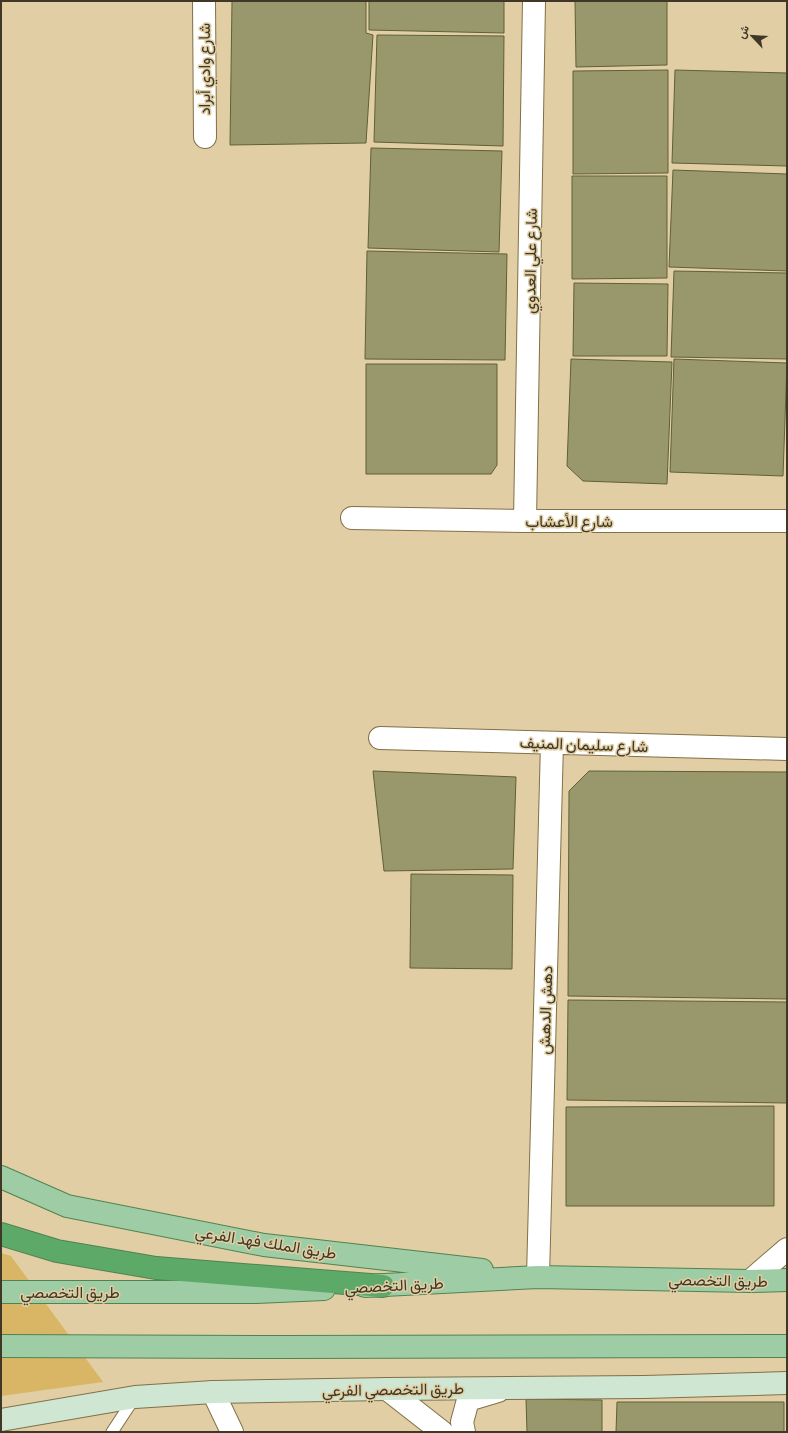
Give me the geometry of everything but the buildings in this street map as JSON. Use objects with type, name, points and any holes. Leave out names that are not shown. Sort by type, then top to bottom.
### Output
[{"type":"highway","points":[[1,1234],[57,1250],[156,1268],[384,1286]]},
{"type":"main road","name":"طريق الملك فهد الفرعي","points":[[1,1177],[67,1206],[264,1245],[538,1277]]},
{"type":"main road","name":"طريق التخصصي","points":[[1,1292],[256,1292],[538,1277],[750,1281],[787,1280]]},
{"type":"main road","points":[[1,1346],[787,1346]]},
{"type":"main road","name":"طريق التخصصي الفرعي","points":[[1,1420],[135,1397],[213,1392],[644,1387],[787,1383]]},
{"type":"street","name":"شارع وادي أبراد","points":[[204,1],[205,137]]},
{"type":"street","name":"شارع علي العدوي","points":[[526,521],[534,1]]},
{"type":"street","name":"شارع الأعشاب","points":[[352,518],[526,521],[787,521]]},
{"type":"street","name":"شارع سليمان المنيف","points":[[380,738],[787,749]]},
{"type":"street","name":"دهش الدهش","points":[[538,1277],[552,743]]},
{"type":"street","points":[[750,1281],[787,1249]]},
{"type":"street","points":[[464,1432],[462,1422],[468,1400],[508,1388]]},
{"type":"street","points":[[387,1389],[442,1432]]},
{"type":"street","points":[[213,1392],[232,1432]]},
{"type":"lane","points":[[112,1432],[135,1397]]},
{"type":"shaded area","points":[[1,1253],[11,1256],[103,1382],[1,1396]]}]
